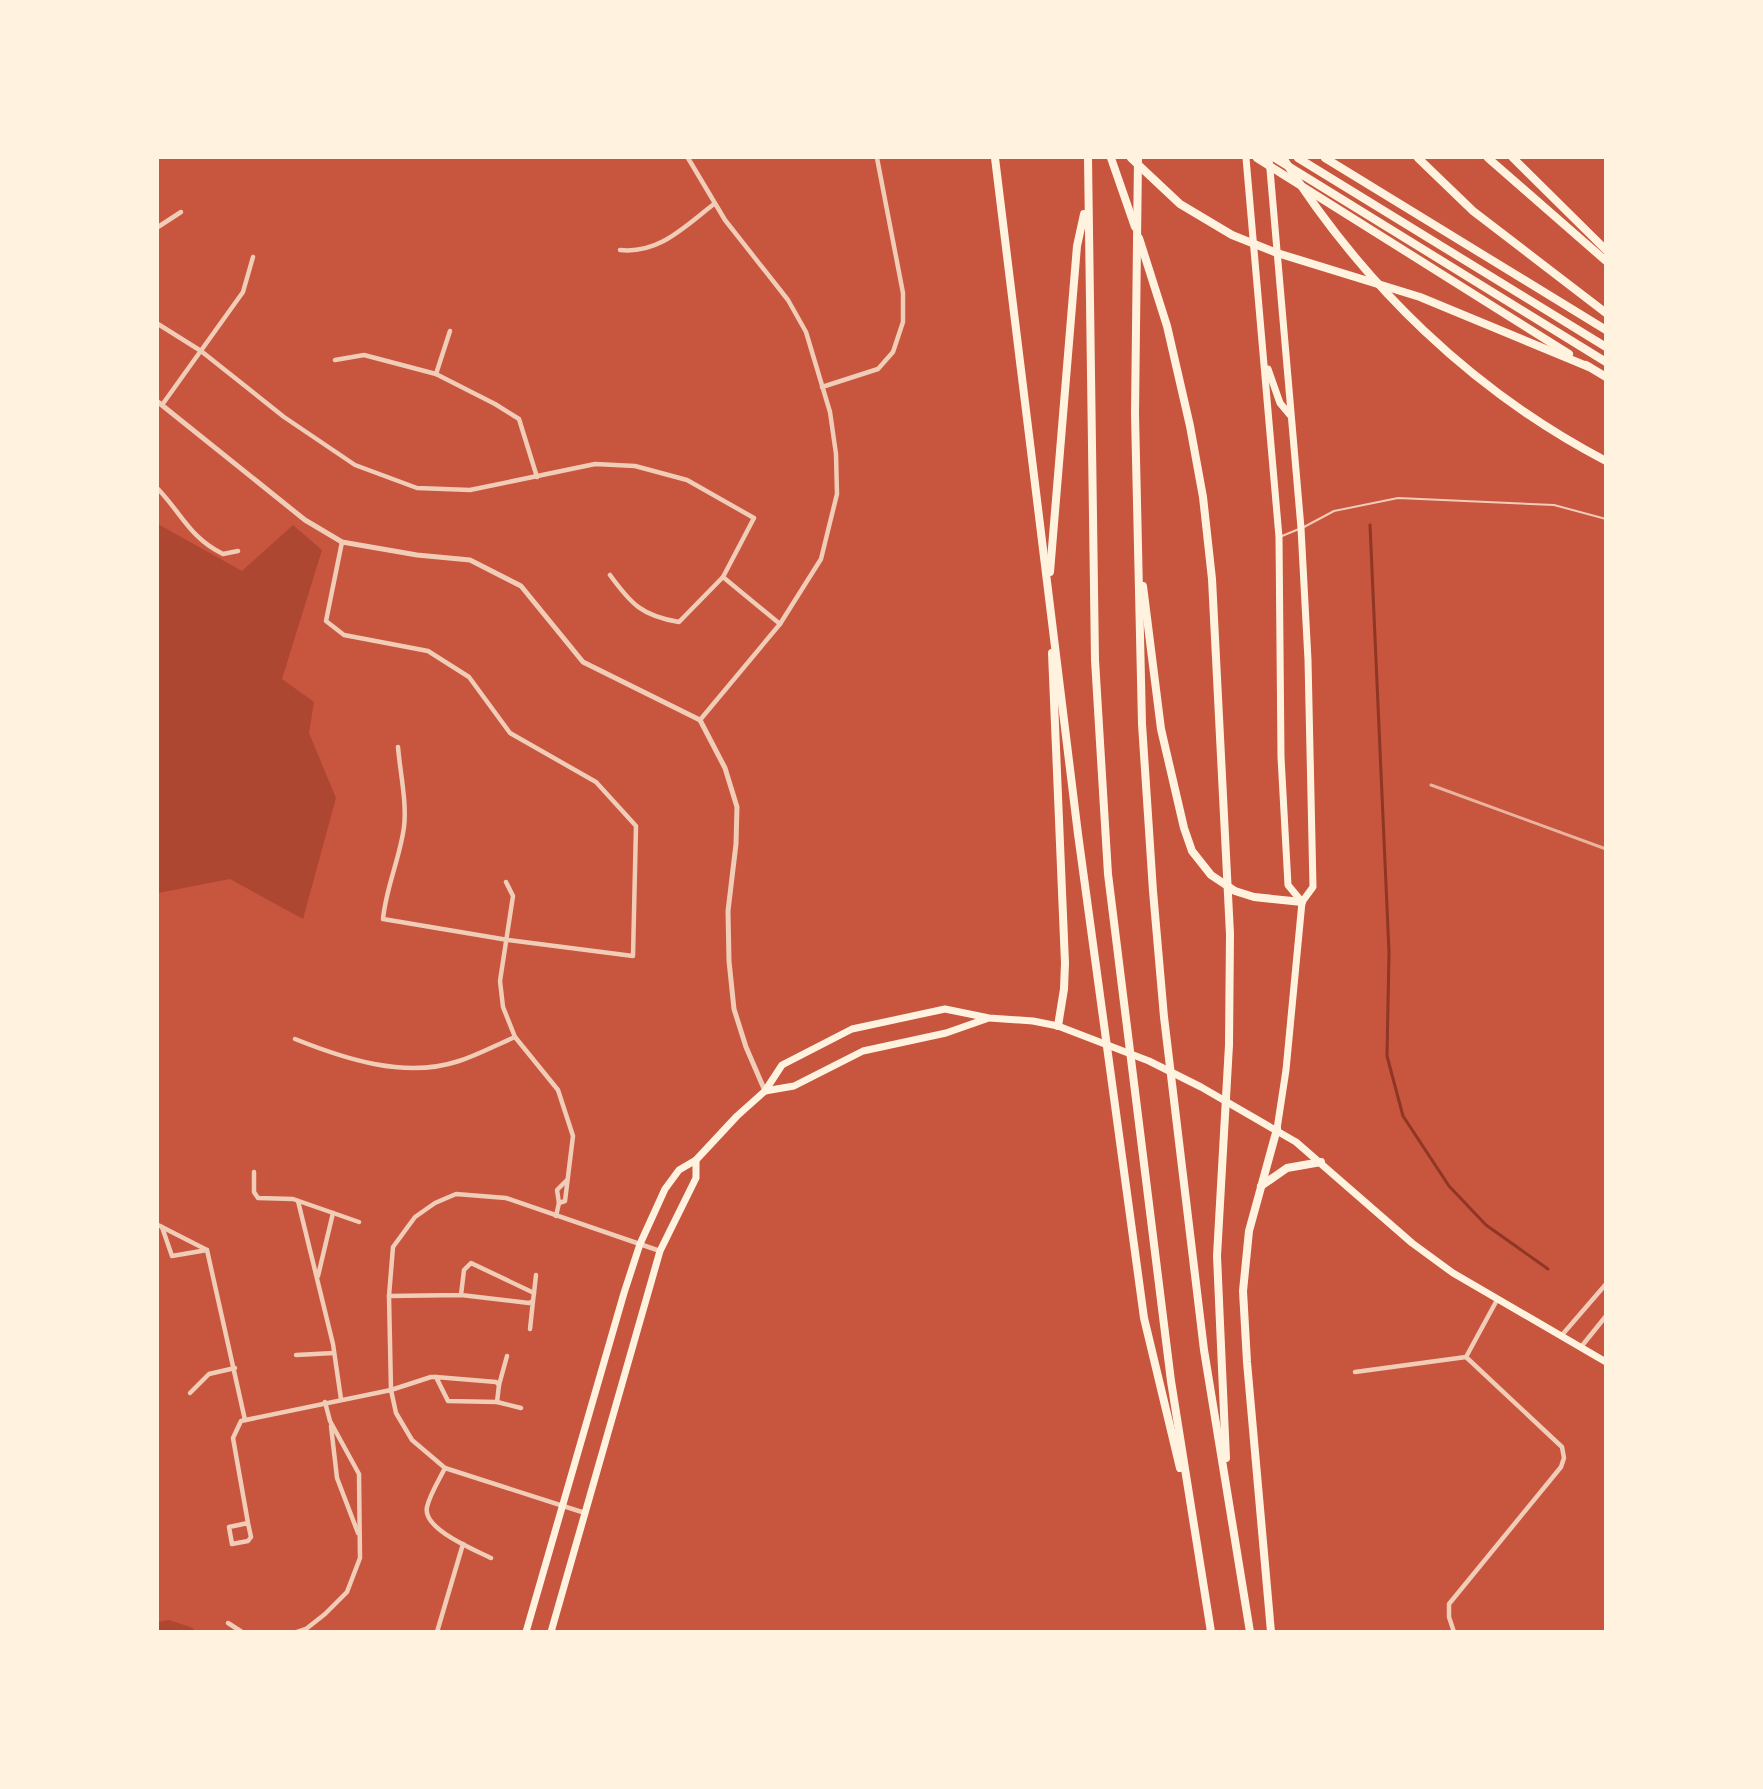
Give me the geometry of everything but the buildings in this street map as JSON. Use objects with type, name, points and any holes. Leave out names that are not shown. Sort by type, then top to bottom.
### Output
[{"type":"highway","points":[[995,158],[1083,872],[1144,1318],[1190,1510]]},
{"type":"highway","points":[[1111,158],[1157,293],[1178,372],[1198,467],[1207,531],[1227,842],[1230,934],[1229,1045],[1217,1256],[1228,1493]]},
{"type":"highway","points":[[1131,158],[1165,192],[1187,209],[1213,225],[1256,246],[1420,297],[1589,367]]},
{"type":"highway","points":[[1138,158],[1134,414],[1142,724],[1164,1017],[1204,1350],[1250,1632]]},
{"type":"highway","points":[[1257,158],[1605,377]]},
{"type":"highway","points":[[1275,158],[1285,161],[1605,362]]},
{"type":"highway","points":[[1298,158],[1605,347]]},
{"type":"highway","points":[[1324,158],[1605,330]]},
{"type":"highway","points":[[1418,158],[1473,211],[1605,313]]},
{"type":"highway","points":[[1488,158],[1605,261]]},
{"type":"highway","points":[[1513,158],[1605,250]]},
{"type":"highway","points":[[1088,160],[1090,446],[1099,747],[1108,874],[1190,1510],[1211,1632]]},
{"type":"highway","points":[[1285,161],[1317,209],[1371,276],[1428,335],[1479,380],[1546,427],[1605,461]]},
{"type":"highway","points":[[1058,1026],[1065,971],[1050,575],[1077,246],[1087,198]]},
{"type":"highway","points":[[1138,555],[1161,729],[1184,828],[1192,851],[1211,875],[1235,891],[1254,897],[1302,902]]},
{"type":"highway","points":[[1272,1632],[1243,1314],[1248,1238],[1276,1129]]},
{"type":"highway","points":[[1260,1187],[1287,1168],[1321,1162]]},
{"type":"main road","points":[[1246,158],[1256,246],[1279,537],[1281,757],[1288,885],[1302,902]]},
{"type":"main road","points":[[1269,158],[1301,528],[1308,660],[1313,887],[1302,902],[1286,1070],[1276,1129]]},
{"type":"main road","points":[[1264,355],[1280,403],[1290,415]]},
{"type":"main road","points":[[526,1632],[560,1507],[640,1245],[665,1189],[679,1170],[696,1160],[737,1116],[765,1091],[782,1065],[852,1029],[945,1009],[989,1018],[1033,1021],[1058,1026],[1149,1061],[1276,1129],[1321,1162],[1412,1243],[1453,1274],[1562,1335],[1605,1362]]},
{"type":"main road","points":[[765,1091],[794,1086],[863,1051],[946,1033],[989,1018]]},
{"type":"main road","points":[[551,1632],[660,1251],[696,1178],[696,1160]]},
{"type":"street","points":[[688,158],[714,204],[797,316],[806,332],[830,412],[836,454],[837,494],[821,559],[780,624],[700,720]]},
{"type":"street","points":[[822,387],[878,369],[893,352],[903,322],[903,293],[877,158]]},
{"type":"street","points":[[620,250],[637,252],[656,247],[714,204]]},
{"type":"street","points":[[158,227],[181,212]]},
{"type":"street","points":[[253,257],[243,292],[160,404],[305,520],[342,542],[417,555],[470,560],[521,586],[583,662],[700,720],[725,768],[737,807],[736,844],[728,911],[729,961],[734,1009],[746,1047],[765,1091]]},
{"type":"street","points":[[158,324],[201,351],[284,417],[355,465],[417,488],[470,490],[596,464],[635,466],[687,480],[728,501],[754,518],[723,577],[679,622],[659,619],[630,602],[610,575]]},
{"type":"street","points":[[436,374],[450,331]]},
{"type":"street","points":[[335,360],[364,356],[436,374],[495,404],[519,419],[537,477]]},
{"type":"street","points":[[158,489],[186,527],[205,546],[223,555],[238,550]]},
{"type":"street","points":[[342,542],[326,621],[344,635],[428,651],[469,677],[510,733],[596,782],[636,826],[633,956],[508,940],[383,919],[385,897],[395,868],[405,824],[398,747]]},
{"type":"street","points":[[723,577],[780,624]]},
{"type":"street","points":[[506,882],[513,896],[500,981],[503,1007],[514,1037],[558,1090],[573,1136],[566,1181],[568,1190],[565,1201],[559,1203]]},
{"type":"street","points":[[295,1039],[326,1052],[370,1064],[407,1067],[442,1066],[460,1061],[514,1037]]},
{"type":"street","points":[[254,1172],[254,1192],[258,1198],[298,1201],[359,1222]]},
{"type":"street","points":[[556,1216],[559,1203],[557,1190],[566,1181]]},
{"type":"street","points":[[585,1514],[445,1468],[412,1440],[396,1413],[392,1390],[390,1296],[393,1247],[415,1217],[435,1203],[456,1194],[507,1198],[660,1251]]},
{"type":"street","points":[[298,1201],[318,1278],[341,1399]]},
{"type":"street","points":[[318,1278],[333,1213]]},
{"type":"street","points":[[160,1226],[207,1250],[235,1368],[243,1421],[233,1438],[251,1537],[248,1541],[232,1544],[229,1527],[248,1523]]},
{"type":"street","points":[[160,1226],[172,1256],[207,1250]]},
{"type":"street","points":[[461,1296],[464,1270],[471,1263],[534,1293]]},
{"type":"street","points":[[530,1329],[536,1275]]},
{"type":"street","points":[[1562,1335],[1605,1284]]},
{"type":"street","points":[[390,1296],[461,1296],[529,1303],[533,1301]]},
{"type":"street","points":[[1466,1357],[1497,1300]]},
{"type":"street","points":[[1581,1347],[1605,1316]]},
{"type":"street","points":[[296,1355],[334,1353]]},
{"type":"street","points":[[497,1402],[507,1356]]},
{"type":"street","points":[[1355,1372],[1466,1357]]},
{"type":"street","points":[[1454,1632],[1449,1617],[1449,1604],[1561,1467],[1564,1458],[1562,1447],[1466,1357]]},
{"type":"street","points":[[190,1393],[208,1374],[235,1368]]},
{"type":"street","points":[[243,1421],[325,1402],[392,1390],[436,1377],[496,1382],[499,1385]]},
{"type":"street","points":[[436,1377],[448,1401],[497,1402],[521,1408]]},
{"type":"street","points":[[325,1402],[330,1421],[337,1478],[360,1538]]},
{"type":"street","points":[[297,1632],[306,1629],[325,1614],[347,1592],[360,1558],[359,1474],[330,1421]]},
{"type":"street","points":[[445,1468],[427,1508],[427,1513],[437,1528],[491,1558]]},
{"type":"street","points":[[436,1632],[464,1544]]},
{"type":"street","points":[[228,1623],[242,1632]]},
{"type":"lane","points":[[1279,537],[1334,511],[1398,498],[1554,506],[1605,519]]},
{"type":"shaded area","points":[[158,524],[242,571],[293,525],[322,550],[282,679],[314,702],[309,733],[336,798],[303,919],[230,879],[158,893]]},
{"type":"shaded area","points":[[169,1620],[193,1628],[194,1631],[158,1631],[158,1622]]},
{"type":"waterway","points":[[1370,525],[1389,952],[1387,1056],[1403,1116],[1449,1186],[1486,1225],[1548,1269]]},
{"type":"railway","points":[[1431,785],[1606,849]]}]
